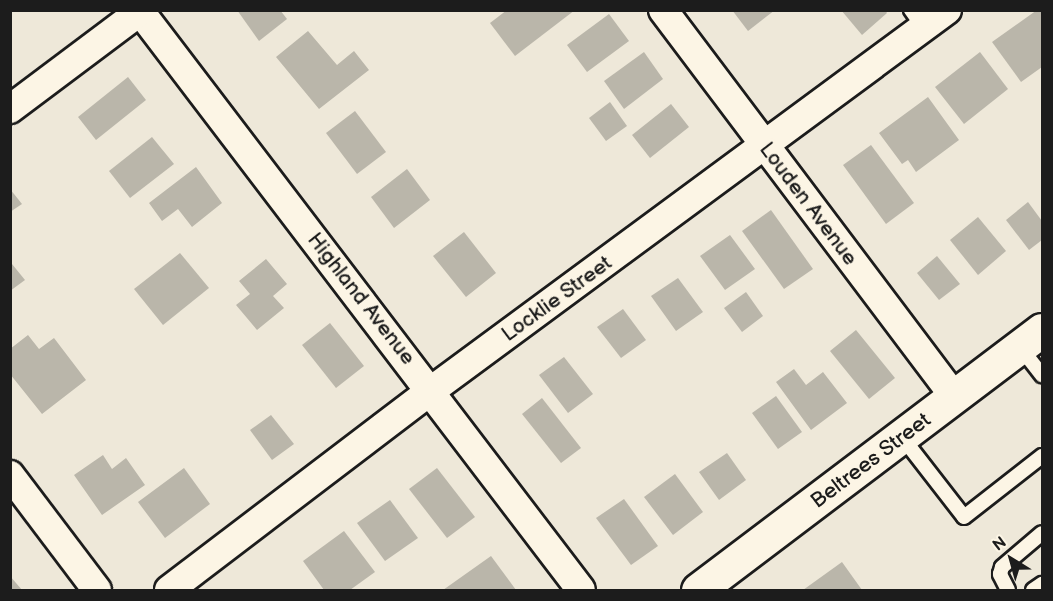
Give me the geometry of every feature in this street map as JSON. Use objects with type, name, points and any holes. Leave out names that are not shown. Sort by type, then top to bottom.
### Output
[{"type":"street","name":"Louden Avenue","points":[[663,10],[955,397]]},
{"type":"street","name":"Locklie Street","points":[[169,591],[432,390],[765,147],[917,19],[948,10]]},
{"type":"street","points":[[10,109],[140,11]]},
{"type":"street","name":"Highland Avenue","points":[[140,11],[432,390],[581,591]]},
{"type":"street","name":"Beltrees Street","points":[[698,591],[1031,338]]},
{"type":"street","points":[[10,475],[97,591]]},
{"type":"lane","points":[[1031,338],[1042,375]]},
{"type":"lane","points":[[902,437],[964,517],[1042,456]]},
{"type":"lane","points":[[1008,591],[1000,574],[1002,567],[1042,533]]},
{"type":"lane","points":[[1033,591],[1042,584]]},
{"type":"building","points":[[237,10],[280,10],[287,19],[259,41]]},
{"type":"building","points":[[507,10],[575,10],[515,56],[490,23]]},
{"type":"building","points":[[732,10],[775,10],[748,31]]},
{"type":"building","points":[[841,10],[885,10],[887,13],[862,35]]},
{"type":"building","points":[[1037,10],[1042,10],[1042,67],[1021,82],[992,42]]},
{"type":"building","points":[[609,14],[629,41],[587,72],[567,45]]},
{"type":"building","points":[[308,31],[337,65],[354,51],[369,70],[319,109],[276,57]]},
{"type":"building","points":[[644,52],[663,79],[624,109],[604,81]]},
{"type":"building","points":[[980,52],[1008,89],[964,124],[935,87]]},
{"type":"building","points":[[128,77],[146,100],[96,140],[78,117]]},
{"type":"building","points":[[928,97],[959,140],[916,172],[908,160],[902,164],[879,133]]},
{"type":"building","points":[[610,102],[627,126],[606,141],[589,118]]},
{"type":"building","points":[[671,104],[689,127],[650,158],[632,135]]},
{"type":"building","points":[[355,111],[386,152],[357,174],[326,133]]},
{"type":"building","points":[[152,137],[174,164],[130,198],[109,171]]},
{"type":"building","points":[[871,145],[914,203],[886,224],[843,165]]},
{"type":"building","points":[[196,167],[222,203],[192,227],[178,209],[162,221],[149,203]]},
{"type":"building","points":[[407,169],[430,200],[394,228],[371,197]]},
{"type":"building","points":[[10,189],[22,204],[10,212]]},
{"type":"building","points":[[1028,202],[1042,221],[1042,240],[1029,250],[1006,220]]},
{"type":"building","points":[[771,210],[813,269],[784,289],[742,231]]},
{"type":"building","points":[[978,217],[1006,251],[978,275],[950,240]]},
{"type":"building","points":[[464,232],[496,273],[466,297],[433,256]]},
{"type":"building","points":[[730,235],[755,269],[725,290],[700,256]]},
{"type":"building","points":[[180,253],[209,288],[163,325],[134,289]]},
{"type":"building","points":[[937,256],[960,284],[939,300],[917,273]]},
{"type":"building","points":[[266,259],[287,284],[273,296],[284,308],[257,330],[236,305],[250,294],[239,281]]},
{"type":"building","points":[[12,264],[25,280],[10,291],[10,265]]},
{"type":"building","points":[[678,278],[703,312],[676,331],[651,296]]},
{"type":"building","points":[[746,292],[763,316],[742,332],[724,308]]},
{"type":"building","points":[[623,309],[646,340],[621,358],[597,327]]},
{"type":"building","points":[[330,323],[364,366],[336,388],[302,345]]},
{"type":"building","points":[[856,330],[895,378],[869,399],[830,351]]},
{"type":"building","points":[[28,335],[39,349],[54,338],[86,380],[42,414],[10,374],[10,349]]},
{"type":"building","points":[[564,357],[593,394],[568,413],[539,375]]},
{"type":"building","points":[[794,369],[806,385],[823,372],[847,403],[811,430],[776,382]]},
{"type":"building","points":[[776,396],[802,432],[778,449],[752,413]]},
{"type":"building","points":[[542,398],[581,448],[561,463],[522,414]]},
{"type":"building","points":[[271,415],[294,444],[272,460],[250,430]]},
{"type":"building","points":[[727,453],[746,480],[719,500],[699,472]]},
{"type":"building","points":[[103,455],[112,469],[126,458],[145,485],[102,515],[74,475]]},
{"type":"building","points":[[184,468],[210,504],[165,538],[138,502]]},
{"type":"building","points":[[437,468],[475,517],[447,538],[409,489]]},
{"type":"building","points":[[675,474],[703,512],[673,535],[644,497]]},
{"type":"building","points":[[624,499],[658,546],[631,565],[596,518]]},
{"type":"building","points":[[390,500],[418,538],[385,561],[357,523]]},
{"type":"building","points":[[344,531],[375,572],[350,590],[324,590],[303,561]]},
{"type":"building","points":[[491,556],[516,590],[443,590]]},
{"type":"building","points":[[842,562],[862,590],[803,590]]},
{"type":"building","points":[[10,576],[22,590],[10,590]]}]
